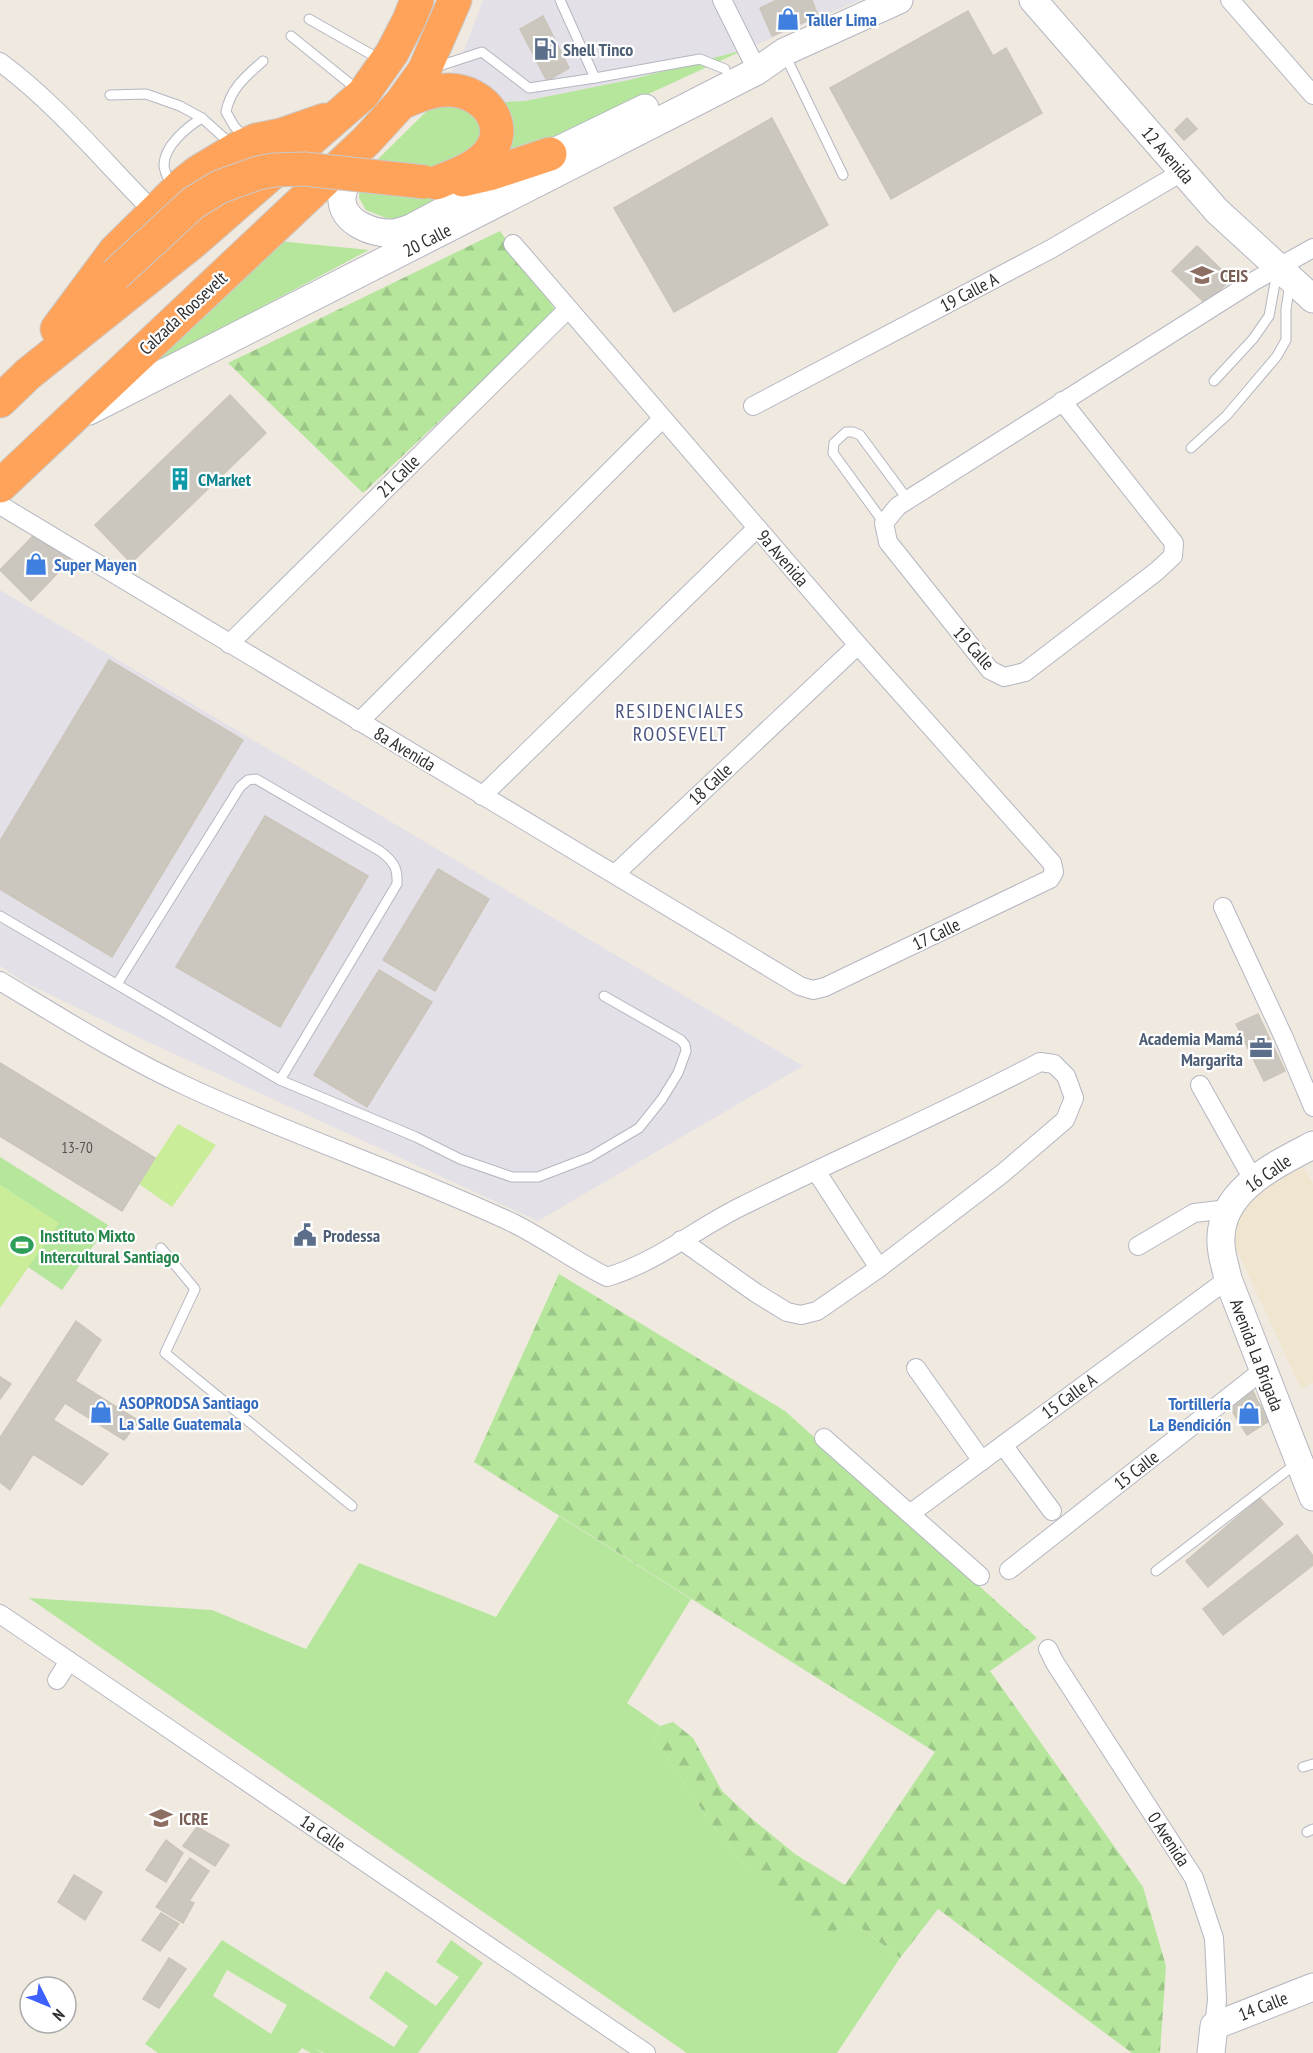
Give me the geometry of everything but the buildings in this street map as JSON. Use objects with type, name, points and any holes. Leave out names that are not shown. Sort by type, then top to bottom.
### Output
[{"type":"highway","points":[[0,401],[28,374],[193,242],[363,94],[385,63],[410,20],[417,0]]},
{"type":"highway","name":"Calzada Roosevelt","points":[[0,486],[366,141],[401,103],[424,71],[455,0]]},
{"type":"highway","points":[[401,103],[434,91],[453,90],[474,95],[482,100],[493,116],[496,134],[490,151],[483,159],[465,171],[430,183]]},
{"type":"highway","points":[[28,374],[57,329],[115,251],[165,202],[213,161],[243,146],[337,115]]},
{"type":"highway","points":[[57,329],[193,203],[234,180],[290,168],[430,183],[455,181],[489,174],[550,154]]},
{"type":"main road","name":"20 Calle","points":[[66,423],[758,71],[784,52],[899,0]]},
{"type":"main road","name":"12 Avenida","points":[[1034,0],[1217,212],[1313,299]]},
{"type":"main road","name":"20 Calle","points":[[366,141],[343,192],[342,202],[354,222],[377,231],[394,233],[411,228],[550,154],[725,69],[751,58],[784,52]]},
{"type":"main road","name":"16 Calle","points":[[1228,1209],[1240,1192],[1272,1166],[1313,1144]]},
{"type":"main road","name":"Avenida La Brigada","points":[[1228,1209],[1221,1243],[1228,1279],[1313,1497]]},
{"type":"main road","name":"14 Calle","points":[[1214,2026],[1313,1987]]},
{"type":"main road","name":"0 Avenida","points":[[1211,2053],[1214,2026]]},
{"type":"street","points":[[722,0],[751,58]]},
{"type":"street","points":[[1230,0],[1313,95]]},
{"type":"street","points":[[0,62],[26,81],[76,128],[165,202]]},
{"type":"street","name":"19 Calle A","points":[[753,406],[1051,249],[1182,172]]},
{"type":"street","name":"9a Avenida","points":[[513,243],[858,645],[1052,863],[1054,872]]},
{"type":"street","points":[[884,523],[898,506],[1062,401],[1284,272],[1313,248]]},
{"type":"street","name":"21 Calle","points":[[229,644],[568,309]]},
{"type":"street","name":"19 Calle","points":[[884,523],[888,542],[990,670],[1004,677],[1025,672],[1157,571],[1173,556],[1173,543],[1062,401]]},
{"type":"street","points":[[358,722],[662,418]]},
{"type":"street","name":"8a Avenida","points":[[0,505],[800,986],[813,990]]},
{"type":"street","points":[[482,795],[757,528]]},
{"type":"street","name":"18 Calle","points":[[615,874],[858,645]]},
{"type":"street","name":"17 Calle","points":[[813,990],[825,987],[1050,879],[1054,872]]},
{"type":"street","points":[[1223,907],[1284,1038],[1313,1107]]},
{"type":"street","points":[[0,981],[80,1029],[183,1085],[273,1125],[424,1183],[516,1225],[607,1277],[625,1272],[681,1240],[738,1208],[1040,1062],[1054,1064],[1066,1076],[1074,1098],[1065,1120],[1003,1173],[879,1268],[817,1311],[801,1315],[787,1312],[681,1240]]},
{"type":"street","points":[[1200,1086],[1254,1181]]},
{"type":"street","points":[[816,1171],[879,1268]]},
{"type":"street","points":[[1138,1246],[1194,1213],[1228,1209]]},
{"type":"street","name":"15 Calle A","points":[[911,1513],[1228,1279]]},
{"type":"street","points":[[916,1368],[982,1461]]},
{"type":"street","name":"15 Calle","points":[[1009,1570],[1263,1370]]},
{"type":"street","points":[[824,1438],[980,1576]]},
{"type":"street","points":[[1003,1445],[1052,1510]]},
{"type":"street","name":"1a Calle","points":[[0,1614],[646,2053]]},
{"type":"street","name":"0 Avenida","points":[[1048,1649],[1194,1878],[1214,1938],[1217,2000],[1214,2026]]},
{"type":"street","points":[[57,1680],[69,1661]]},
{"type":"lane","points":[[560,0],[595,78]]},
{"type":"lane","points":[[309,19],[385,63]]},
{"type":"lane","points":[[291,36],[363,94]]},
{"type":"lane","points":[[424,71],[482,52],[529,88],[700,59],[725,69]]},
{"type":"lane","points":[[784,52],[843,175]]},
{"type":"lane","points":[[243,146],[226,112],[228,99],[235,88],[263,61]]},
{"type":"lane","points":[[110,95],[146,94],[180,106],[243,146]]},
{"type":"lane","points":[[165,202],[164,163],[168,151],[193,123],[202,118]]},
{"type":"lane","points":[[1214,381],[1253,339],[1269,316],[1284,272]]},
{"type":"lane","points":[[1191,448],[1227,415],[1277,356],[1286,340],[1284,272]]},
{"type":"lane","points":[[884,523],[833,453],[834,443],[846,432],[860,435],[908,500]]},
{"type":"lane","points":[[117,984],[240,787],[248,780],[256,779],[380,851],[392,860],[398,871],[396,884],[280,1080]]},
{"type":"lane","points":[[0,916],[280,1080],[416,1137],[460,1159],[512,1177],[538,1177],[590,1157],[639,1128],[662,1099],[678,1073],[686,1051],[681,1040],[603,996]]},
{"type":"lane","points":[[161,1248],[195,1289],[165,1353],[352,1506]]},
{"type":"lane","points":[[1156,1572],[1299,1462]]},
{"type":"lane","points":[[1303,1767],[1313,1764]]},
{"type":"shaded area","points":[[483,0],[860,0],[744,50],[629,80],[525,101],[433,105],[465,48]]},
{"type":"shaded area","points":[[0,590],[803,1066],[538,1221],[142,1039],[24,982],[0,966]]},
{"type":"shaded area","points":[[1301,1162],[1313,1184],[1313,1383],[1301,1389],[1231,1237],[1242,1197]]},
{"type":"green space","points":[[744,50],[544,142],[431,169],[376,161],[433,105],[525,101],[629,80]]},
{"type":"green space","points":[[492,182],[411,221],[386,218],[366,210],[359,198],[360,183]]},
{"type":"green space","points":[[500,231],[556,311],[363,493],[228,363]]},
{"type":"green space","points":[[279,241],[369,250],[150,366]]},
{"type":"green space","name":"Instituto Mixto Intercultural Santiago","points":[[178,1124],[216,1145],[172,1207],[139,1184]]},
{"type":"green space","name":"Instituto Mixto Intercultural Santiago","points":[[0,1157],[108,1225],[62,1290],[28,1267],[58,1223],[0,1185]]},
{"type":"green space","name":"Instituto Mixto Intercultural Santiago","points":[[0,1185],[59,1223],[0,1308]]},
{"type":"green space","points":[[559,1274],[785,1411],[1037,1638],[990,1671],[1143,1887],[1166,1966],[1160,2053],[1132,2053],[938,1909],[900,1958],[847,1917],[830,1937],[817,1933],[747,1868],[710,1822],[654,1738],[660,1726],[673,1722],[693,1738],[722,1791],[795,1854],[845,1885],[935,1752],[474,1462]]},
{"type":"green space","points":[[559,1516],[691,1599],[627,1703],[660,1726],[654,1738],[710,1822],[747,1868],[847,1917],[900,1958],[837,2053],[687,2053],[29,1598],[212,1610],[306,1649],[359,1563],[496,1617]]},
{"type":"green space","points":[[222,1940],[394,2047],[408,2026],[369,1998],[386,1971],[436,2006],[459,1977],[436,1962],[451,1940],[483,1963],[418,2053],[324,2053],[314,2048],[322,2053],[311,2053],[302,2048],[298,2053],[158,2053],[145,2044]],"holes":[[[227,1970],[287,2005],[271,2034],[213,1996]]]},
{"type":"place","name":"Taller Lima","points":[[788,19]]},
{"type":"place","name":"Shell Tinco","points":[[545,49]]},
{"type":"place","name":"CEIS","points":[[1202,275]]},
{"type":"place","name":"CMarket","points":[[180,479]]},
{"type":"place","name":"Super Mayen","points":[[36,564]]},
{"type":"place","name":"Academia Mamá Margarita","points":[[1261,1048]]},
{"type":"place","name":"Prodessa","points":[[305,1235]]},
{"type":"place","name":"Instituto Mixto Intercultural Santiago","points":[[22,1245]]},
{"type":"place","name":"ASOPRODSA Santiago La Salle Guatemala","points":[[101,1412]]},
{"type":"place","name":"Tortillería La Bendición","points":[[1249,1413]]},
{"type":"place","name":"ICRE","points":[[161,1818]]},
{"type":"district","name":"RESIDENCIALES ROOSEVELT","points":[[680,722]]}]
